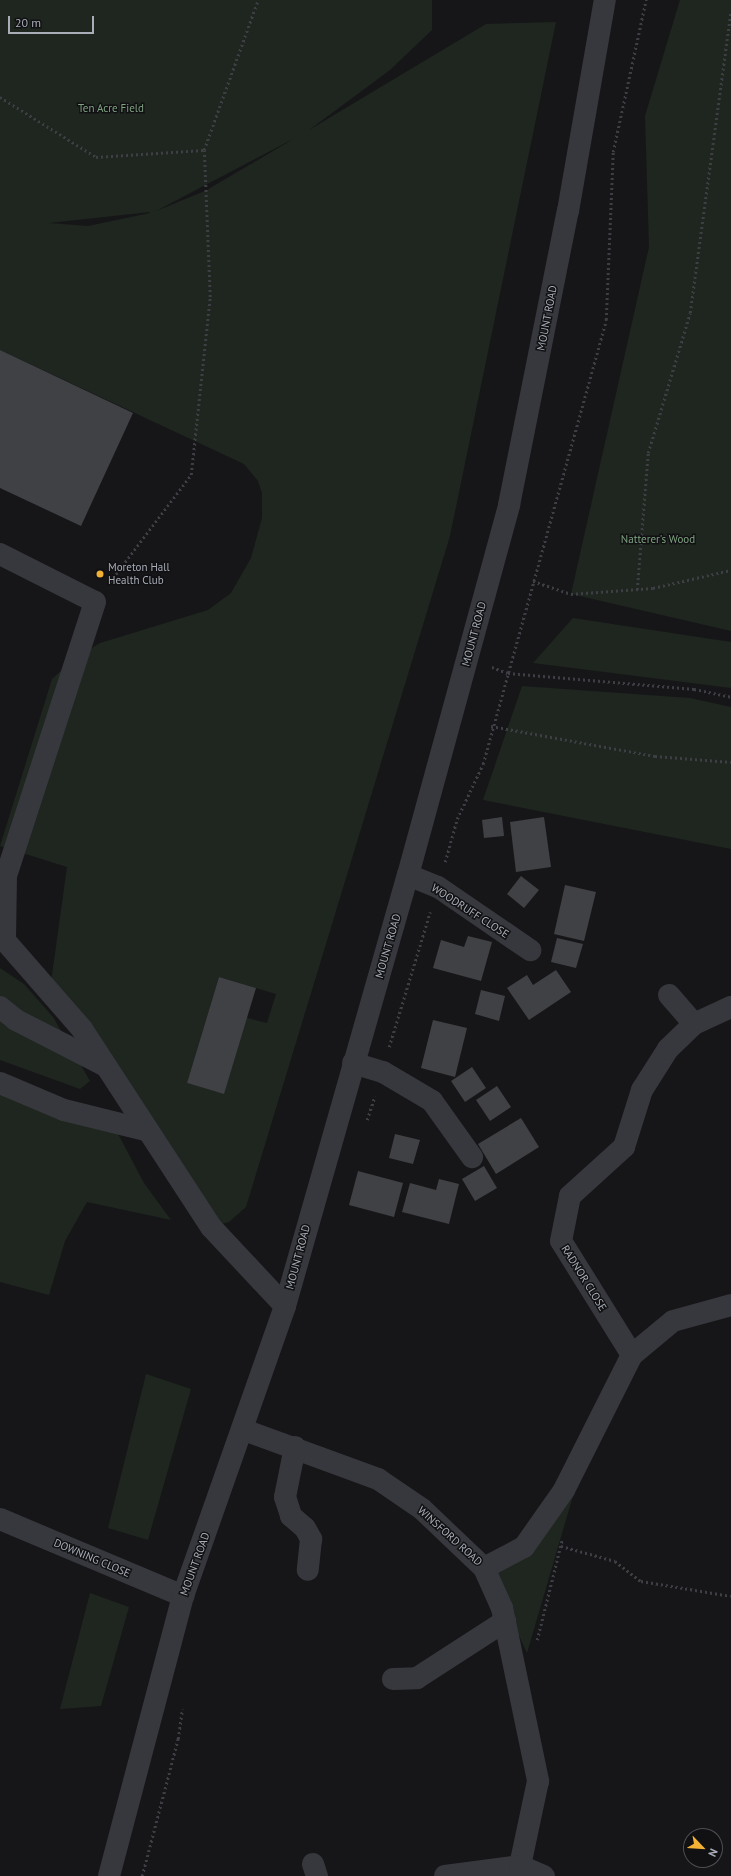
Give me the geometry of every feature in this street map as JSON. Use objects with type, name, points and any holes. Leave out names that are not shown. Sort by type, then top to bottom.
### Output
[{"type":"street","name":"MOUNT ROAD","points":[[109,1876],[183,1596],[244,1430],[285,1306],[353,1063],[408,875],[509,505],[568,211],[605,0]]},
{"type":"street","points":[[0,554],[95,602],[6,876],[2,936],[82,1029],[145,1130],[211,1227],[285,1306]]},
{"type":"street","name":"WOODRUFF CLOSE","points":[[408,875],[438,887],[530,950]]},
{"type":"street","points":[[670,995],[694,1024]]},
{"type":"street","points":[[0,1007],[16,1020],[104,1065]]},
{"type":"street","name":"RADNOR CLOSE","points":[[632,1356],[561,1240],[570,1196],[624,1147],[642,1090],[668,1049],[694,1024],[730,1007]]},
{"type":"street","points":[[353,1063],[383,1072],[432,1101],[472,1157]]},
{"type":"street","points":[[0,1083],[64,1110],[145,1130]]},
{"type":"street","points":[[484,1568],[524,1547],[564,1490],[632,1356],[673,1321],[731,1305]]},
{"type":"street","name":"WINSFORD ROAD","points":[[244,1430],[295,1447],[378,1479],[422,1509],[484,1568],[505,1621],[538,1781],[520,1866]]},
{"type":"street","points":[[295,1447],[285,1497],[291,1516],[305,1528],[311,1539],[308,1570]]},
{"type":"street","name":"DOWNING CLOSE","points":[[0,1519],[183,1596]]},
{"type":"street","points":[[394,1679],[417,1678],[505,1621]]},
{"type":"street","points":[[445,1876],[520,1866],[544,1876]]},
{"type":"path","points":[[95,602],[191,475],[210,297],[204,150],[258,0]]},
{"type":"path","points":[[637,590],[648,454],[690,313],[731,11]]},
{"type":"path","points":[[0,97],[96,157],[204,150]]},
{"type":"path","points":[[533,582],[571,594],[637,590],[731,570]]},
{"type":"path","points":[[468,659],[508,673],[694,689],[731,697]]},
{"type":"path","points":[[492,726],[655,756],[731,762]]},
{"type":"path","points":[[536,1644],[564,1531]]},
{"type":"path","points":[[561,1546],[614,1561],[641,1581],[731,1596]]},
{"type":"green space","name":"Ten Acre Field","points":[[0,0],[432,0],[432,30],[390,70],[309,130],[486,24],[556,22],[450,536],[246,1207],[229,1222],[211,1227],[157,1153],[166,1138],[135,1117],[51,982],[67,867],[0,846],[52,679],[74,659],[100,643],[208,610],[231,593],[251,558],[262,518],[262,493],[258,481],[244,464],[0,350]],"holes":[[[295,138],[205,191],[156,211]],[[150,212],[88,226],[49,223]],[[219,977],[276,994],[267,1023],[240,1016],[217,1092],[187,1083]]]},
{"type":"green space","name":"Natterer's Wood","points":[[680,0],[731,0],[731,631],[571,594],[649,247],[645,116]]},
{"type":"green space","points":[[573,618],[731,642],[731,688],[533,663]]},
{"type":"green space","points":[[522,686],[690,698],[731,707],[731,849],[483,800]]},
{"type":"green space","points":[[0,968],[24,984],[53,1017],[90,1081],[80,1089],[0,1060]]},
{"type":"green space","points":[[0,1077],[117,1132],[144,1183],[171,1220],[87,1202],[65,1241],[49,1295],[0,1282]]},
{"type":"green space","points":[[146,1374],[191,1389],[148,1540],[108,1528]]},
{"type":"green space","points":[[580,1472],[527,1653],[487,1566],[524,1547]]},
{"type":"green space","points":[[90,1593],[129,1607],[101,1706],[60,1709]]},
{"type":"building","points":[[0,350],[133,413],[81,526],[0,488]]},
{"type":"building","points":[[502,817],[504,836],[484,838],[482,820]]},
{"type":"building","points":[[544,817],[551,867],[516,872],[510,822]]},
{"type":"building","points":[[521,876],[539,890],[524,908],[507,894]]},
{"type":"building","points":[[565,885],[596,892],[584,941],[554,934]]},
{"type":"building","points":[[468,936],[492,942],[481,981],[433,968],[441,940],[464,947]]},
{"type":"building","points":[[557,938],[583,944],[576,968],[551,962]]},
{"type":"building","points":[[556,970],[571,992],[529,1020],[507,988],[527,975],[533,985]]},
{"type":"building","points":[[219,977],[256,988],[224,1094],[187,1083]]},
{"type":"building","points":[[481,990],[505,996],[499,1021],[475,1014]]},
{"type":"building","points":[[433,1020],[467,1028],[455,1077],[421,1068]]},
{"type":"building","points":[[472,1067],[486,1088],[465,1102],[451,1081]]},
{"type":"building","points":[[497,1086],[511,1107],[490,1121],[476,1100]]},
{"type":"building","points":[[521,1118],[539,1147],[496,1174],[478,1144]]},
{"type":"building","points":[[395,1134],[420,1140],[413,1164],[389,1158]]},
{"type":"building","points":[[484,1166],[497,1188],[475,1201],[462,1179]]},
{"type":"building","points":[[358,1171],[403,1183],[394,1217],[349,1205]]},
{"type":"building","points":[[439,1179],[459,1184],[449,1224],[402,1212],[410,1183],[436,1190]]},
{"type":"place","name":"Moreton Hall Health Club","points":[[100,574]]}]
